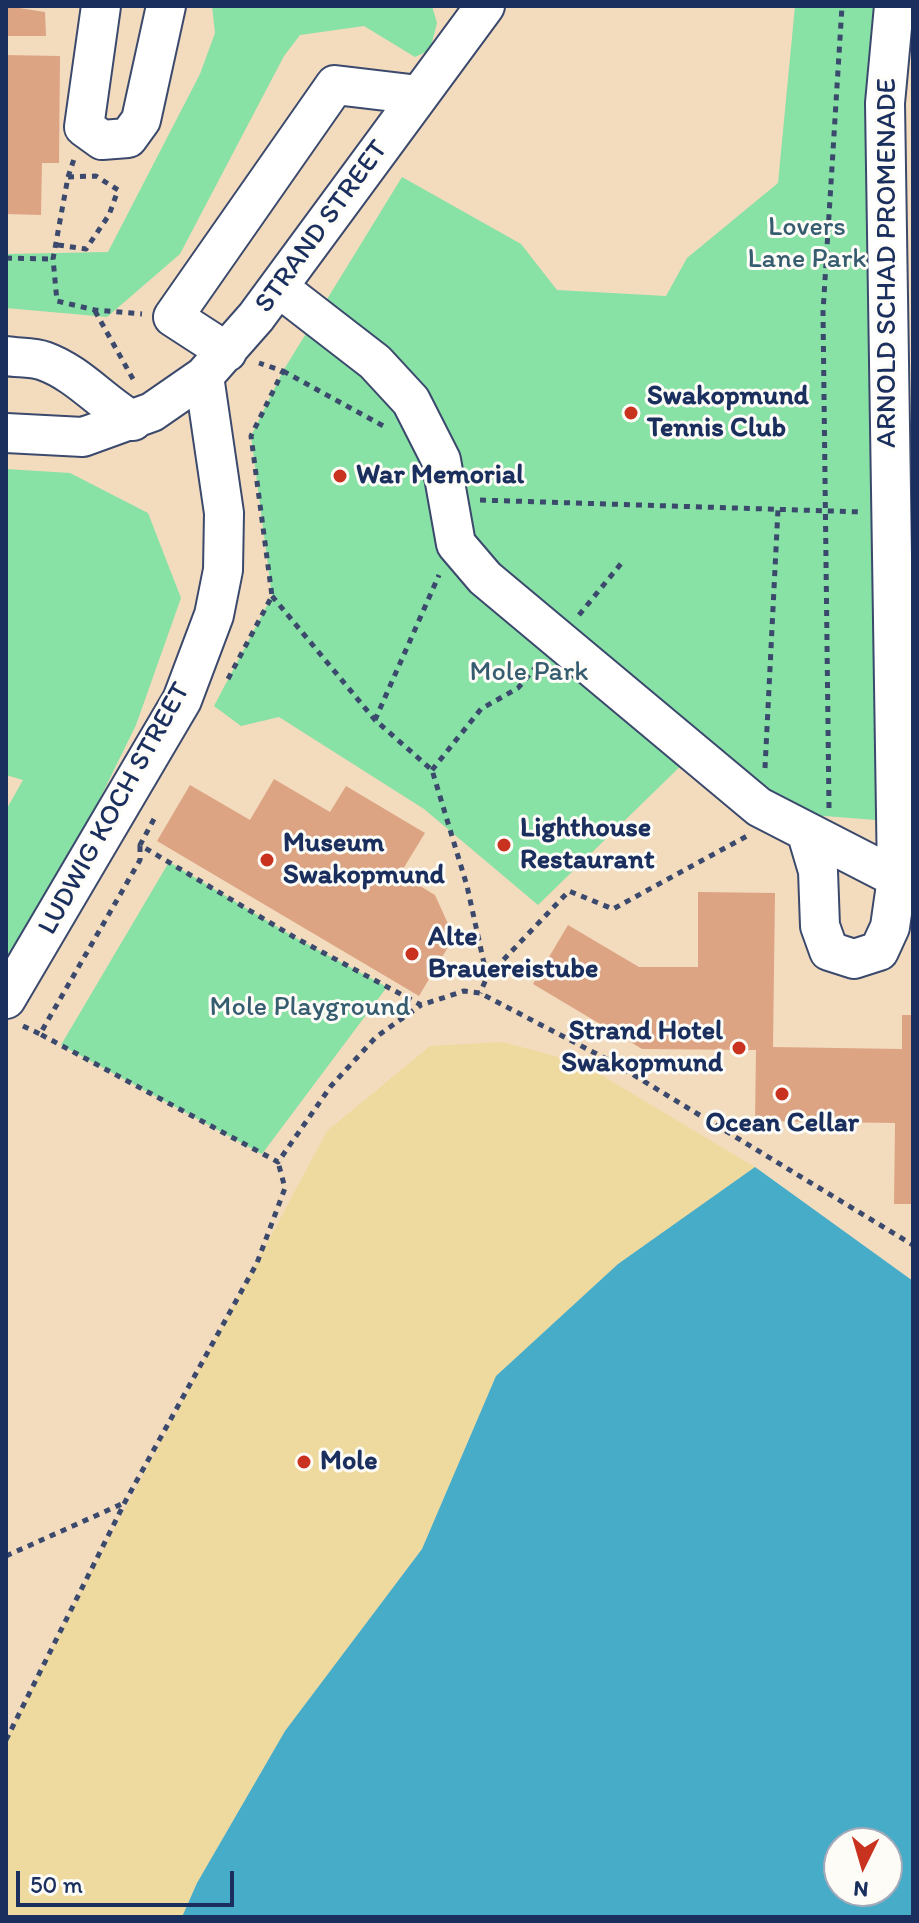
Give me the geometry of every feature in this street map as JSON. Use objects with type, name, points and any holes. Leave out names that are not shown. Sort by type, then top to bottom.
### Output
[{"type":"street","points":[[101,6],[84,127],[102,140],[128,138],[141,120],[166,6]]},
{"type":"street","name":"STRAND STREET","points":[[6,433],[83,437],[133,421],[215,364],[278,287],[485,6]]},
{"type":"street","name":"ARNOLD SCHAD PROMENADE","points":[[818,824],[820,926],[829,951],[854,959],[879,951],[890,927],[897,878],[885,103],[894,6]]},
{"type":"street","points":[[215,364],[173,317],[335,85],[419,95]]},
{"type":"street","points":[[278,287],[375,362],[411,401],[441,460],[456,544],[471,564],[759,807],[818,824],[897,878]]},
{"type":"street","points":[[6,356],[43,361],[82,382],[104,403],[133,421]]},
{"type":"street","name":"LUDWIG KOCH STREET","points":[[6,999],[182,700],[214,615],[223,570],[224,513],[215,364]]},
{"type":"path","points":[[818,824],[825,511],[823,312],[842,6]]},
{"type":"path","points":[[58,245],[86,249],[109,215],[118,190],[96,176],[68,177],[53,259],[57,301],[95,310],[173,317]]},
{"type":"path","points":[[6,258],[53,259]]},
{"type":"path","points":[[215,364],[283,371],[251,436],[272,596],[375,720],[432,770],[467,886],[487,977]]},
{"type":"path","points":[[447,503],[487,500],[889,513]]},
{"type":"path","points":[[480,993],[487,977],[569,891],[613,909],[756,831],[766,759],[778,509]]},
{"type":"path","points":[[432,770],[481,709],[518,688],[624,560]]},
{"type":"path","points":[[375,720],[442,570]]},
{"type":"path","points":[[221,692],[272,596]]},
{"type":"path","points":[[6,1740],[125,1502],[257,1263],[285,1188],[278,1162],[40,1034],[140,860],[140,845],[155,817]]},
{"type":"path","points":[[140,845],[294,937],[421,1005]]},
{"type":"path","points":[[278,1162],[331,1086],[376,1037],[421,1005],[464,991],[480,993],[614,1063],[913,1245]]},
{"type":"path","points":[[6,1556],[125,1502]]},
{"type":"green space","points":[[212,6],[432,6],[437,23],[430,50],[415,57],[364,26],[300,35],[284,56],[180,254],[107,317],[6,308],[6,254],[108,252],[200,74],[215,33]]},
{"type":"green space","name":"Mole Park","points":[[795,6],[879,6],[871,98],[876,820],[798,814],[695,752],[538,905],[424,809],[279,717],[241,726],[214,706],[272,596],[251,436],[283,371],[402,177],[521,244],[557,290],[666,296],[687,258],[778,183]]},
{"type":"green space","points":[[6,469],[70,473],[148,513],[181,598],[136,725],[84,831],[6,960],[6,810],[23,780],[6,775]]},
{"type":"green space","name":"Mole Playground","points":[[169,862],[294,937],[387,987],[262,1154],[61,1045]]},
{"type":"sand","name":"Mole","points":[[502,1042],[581,1063],[755,1167],[618,1264],[496,1376],[422,1549],[285,1731],[197,1883],[182,1917],[6,1917],[6,1740],[87,1580],[327,1131],[430,1046]]},
{"type":"water","points":[[755,1167],[913,1281],[913,1917],[182,1917],[197,1883],[285,1731],[422,1549],[496,1376],[618,1264]]},
{"type":"building","points":[[6,6],[45,12],[46,36],[6,36]]},
{"type":"building","points":[[6,55],[60,56],[59,163],[42,163],[41,215],[6,214]]},
{"type":"building","points":[[274,779],[330,812],[346,786],[425,833],[400,874],[435,895],[454,937],[419,996],[157,841],[190,785],[250,820]]},
{"type":"building","name":"Strand Hotel Swakopmund","points":[[698,892],[775,893],[773,1047],[902,1049],[902,1015],[913,1015],[913,1204],[894,1204],[895,1123],[755,1121],[756,1050],[642,1049],[533,984],[568,925],[639,967],[698,967]]},
{"type":"place","name":"Swakopmund Tennis Club","points":[[631,413]]},
{"type":"place","name":"War Memorial","points":[[340,476]]},
{"type":"place","name":"Lighthouse Restaurant","points":[[504,845]]},
{"type":"place","name":"Museum Swakopmund","points":[[267,860]]},
{"type":"place","name":"Alte Brauereistube","points":[[412,954]]},
{"type":"place","name":"Strand Hotel Swakopmund","points":[[739,1048]]},
{"type":"place","name":"Ocean Cellar","points":[[782,1094]]},
{"type":"place","name":"Mole","points":[[304,1462]]},
{"type":"park label","name":"Lovers Lane Park","points":[[807,244]]}]
